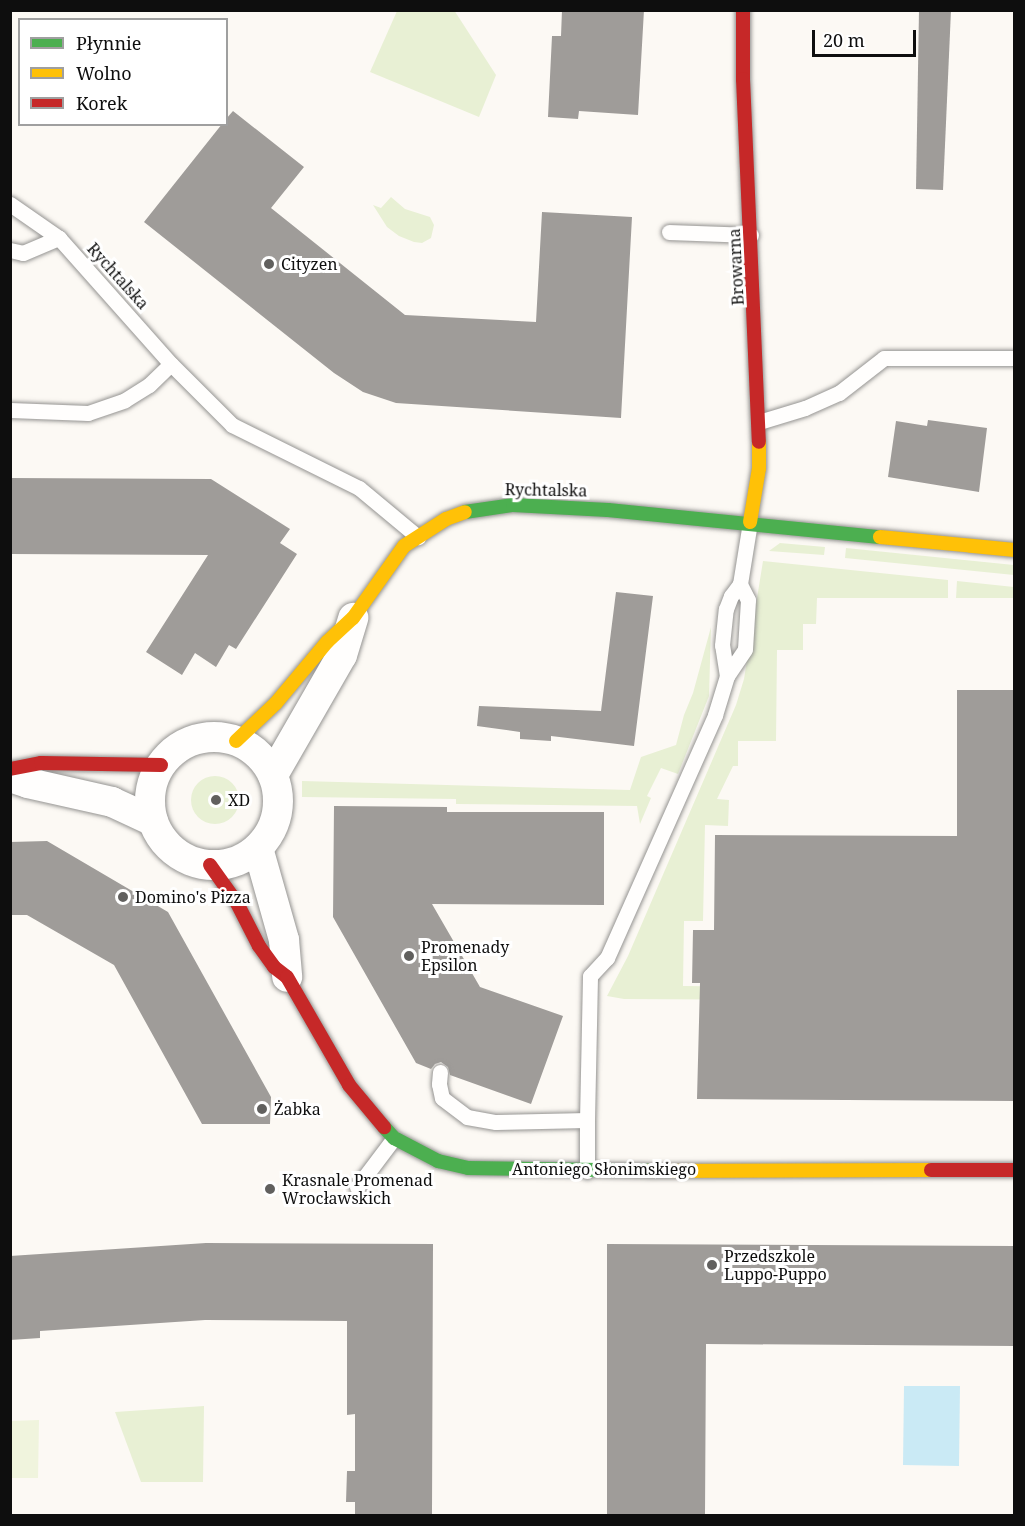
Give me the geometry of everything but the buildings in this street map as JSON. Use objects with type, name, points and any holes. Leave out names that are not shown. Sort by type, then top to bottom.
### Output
[{"type":"street","name":"Browarna","points":[[743,10],[743,79],[759,422],[759,468],[750,522]]},
{"type":"street","name":"Rychtalska","points":[[418,537],[446,519],[469,510],[513,505],[750,522],[1014,550]]},
{"type":"street","points":[[236,741],[276,703],[327,642],[353,618],[392,560],[404,546],[418,537]]},
{"type":"street","points":[[273,775],[342,656],[353,618]]},
{"type":"street","points":[[220,737],[236,741],[258,754],[273,775],[278,801],[273,827],[258,848],[235,862],[210,866],[191,861],[174,852],[161,838],[153,821],[150,792],[161,765],[172,752],[186,743],[203,738],[220,737]]},
{"type":"street","points":[[10,769],[41,763],[161,765]]},
{"type":"street","points":[[10,777],[112,802],[153,821]]},
{"type":"street","name":"Antoniego Słonimskiego","points":[[258,848],[284,940],[287,977]]},
{"type":"street","name":"Antoniego Słonimskiego","points":[[210,866],[237,903],[260,946],[274,966],[287,977],[349,1085],[376,1120],[394,1138],[438,1161],[468,1168],[587,1171],[1014,1170]]},
{"type":"lane","name":"Rychtalska","points":[[10,204],[22,215],[59,238],[171,364],[232,424],[359,488],[418,537]]},
{"type":"lane","points":[[669,232],[751,235]]},
{"type":"lane","points":[[10,250],[22,253],[59,238]]},
{"type":"lane","points":[[759,422],[805,408],[839,393],[884,358],[1014,358]]},
{"type":"lane","points":[[10,410],[88,413],[126,400],[149,385],[171,364]]},
{"type":"lane","points":[[727,676],[722,645],[726,609],[730,596],[740,584],[750,522]]},
{"type":"lane","points":[[587,1171],[590,976],[608,958],[715,715],[727,676],[745,649],[748,600],[740,584]]},
{"type":"lane","points":[[440,1072],[439,1083],[442,1098],[467,1117],[496,1122],[587,1120]]},
{"type":"lane","points":[[357,1187],[394,1138]]},
{"type":"green space","points":[[454,10],[496,75],[479,117],[370,72],[397,11]]},
{"type":"green space","points":[[391,197],[405,209],[430,217],[434,225],[431,238],[422,243],[414,242],[399,236],[387,227],[373,205],[381,208]]},
{"type":"green space","points":[[780,543],[825,547],[824,555],[769,551]]},
{"type":"green space","points":[[846,548],[1014,565],[1014,575],[845,558]]},
{"type":"green space","points":[[763,561],[948,580],[948,598],[817,598],[816,624],[803,624],[803,650],[777,650],[776,741],[738,741],[738,766],[733,766],[717,799],[729,800],[728,826],[705,825],[703,921],[684,921],[683,986],[1014,989],[1014,1001],[624,999],[607,996],[628,956],[736,705],[744,679]]},
{"type":"green space","points":[[957,581],[1014,587],[1014,598],[956,598]]},
{"type":"green space","points":[[711,627],[709,696],[678,774],[661,768],[647,796],[651,798],[640,824],[637,806],[456,804],[456,799],[302,797],[302,781],[630,790],[641,757],[676,745]]},
{"type":"green space","points":[[215,776],[232,783],[239,800],[232,817],[215,824],[198,817],[191,800],[198,783]]},
{"type":"green space","points":[[204,1406],[203,1482],[141,1482],[115,1412]]},
{"type":"green space","points":[[39,1420],[38,1478],[11,1478],[11,1421]]},
{"type":"water","points":[[904,1386],[960,1386],[959,1466],[903,1465]]},
{"type":"traffic: fast","points":[[465,512],[513,505],[608,510],[880,537]]},
{"type":"traffic: fast","points":[[384,1127],[394,1138],[438,1161],[468,1168],[649,1171]]},
{"type":"traffic: slow","points":[[750,522],[759,468],[759,442]]},
{"type":"traffic: slow","points":[[236,741],[276,703],[327,642],[353,618],[404,546],[446,519],[465,512]]},
{"type":"traffic: slow","points":[[880,537],[1014,550]]},
{"type":"traffic: slow","points":[[649,1171],[931,1170]]},
{"type":"traffic: jam","points":[[743,10],[743,79],[759,442]]},
{"type":"traffic: jam","points":[[10,769],[41,763],[161,765]]},
{"type":"traffic: jam","points":[[210,865],[237,903],[259,946],[274,967],[287,977],[349,1085],[384,1127]]},
{"type":"traffic: jam","points":[[931,1170],[1014,1170]]},
{"type":"place","name":"Cityzen","points":[[269,264]]},
{"type":"place","name":"XD","points":[[216,800]]},
{"type":"place","name":"Domino's Pizza","points":[[123,897]]},
{"type":"place","name":"Promenady Epsilon","points":[[409,956]]},
{"type":"place","name":"Żabka","points":[[262,1109]]},
{"type":"place","name":"Krasnale Promenad Wrocławskich","points":[[270,1189]]},
{"type":"place","name":"Przedszkole Luppo-Puppo","points":[[712,1265]]}]
